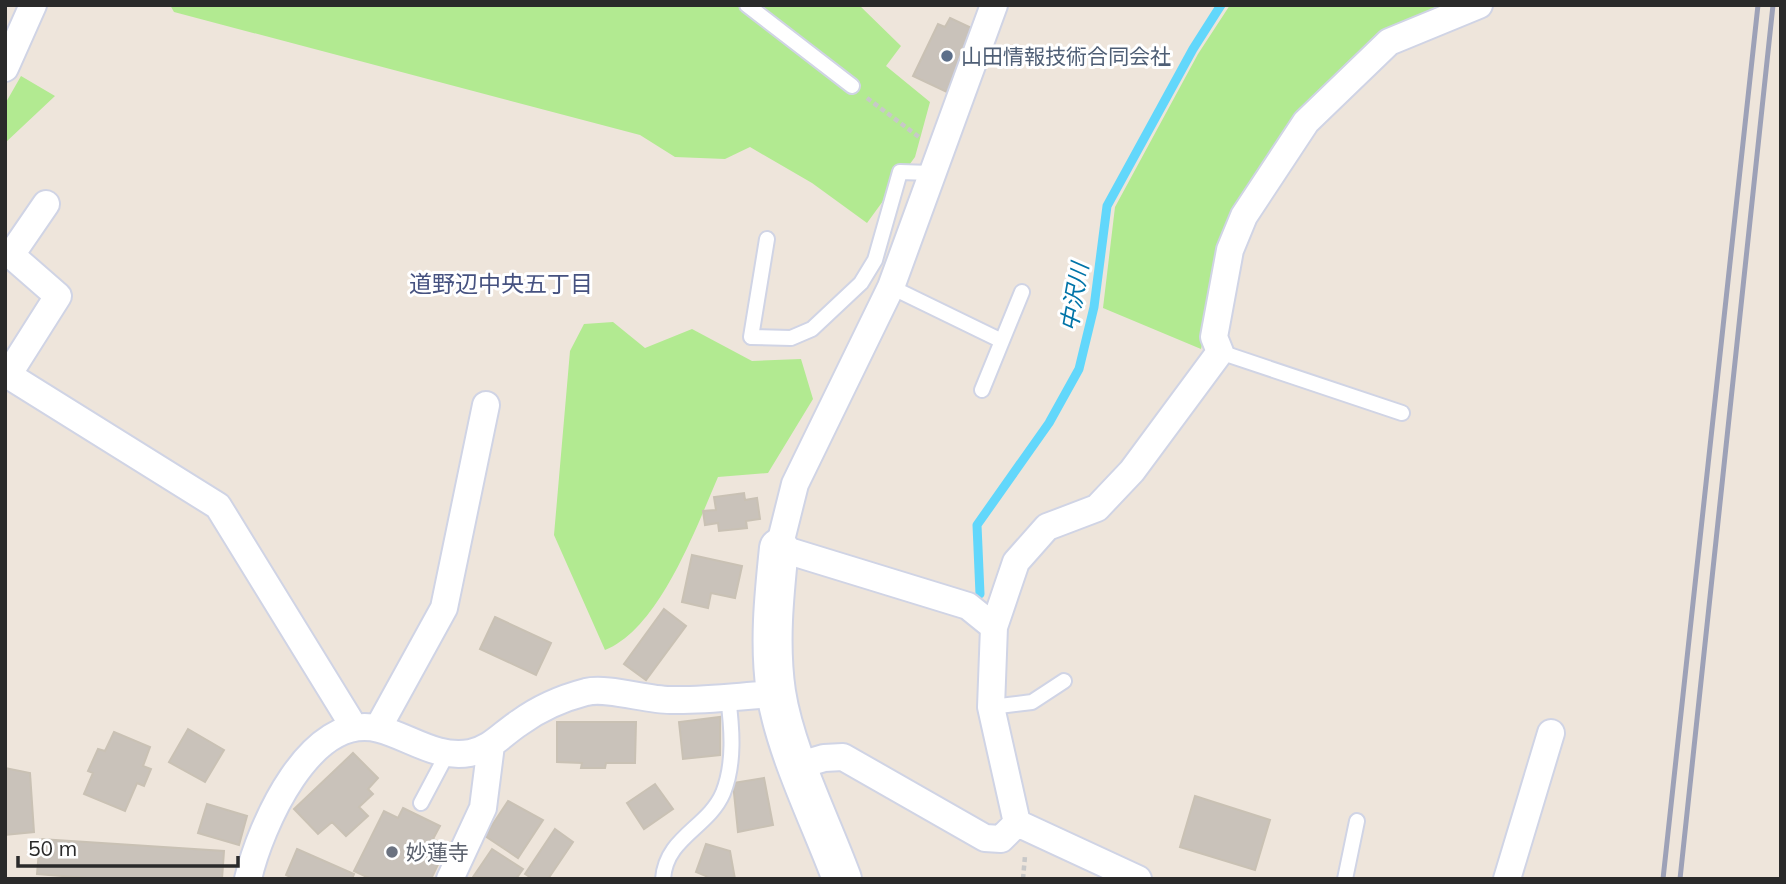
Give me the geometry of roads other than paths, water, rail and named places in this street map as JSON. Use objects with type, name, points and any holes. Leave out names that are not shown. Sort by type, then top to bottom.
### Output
[{"type":"street","points":[[5,68],[33,5]]},
{"type":"street","points":[[842,879],[797,766],[776,694],[772,618],[779,548],[795,484],[891,286],[994,5]]},
{"type":"street","points":[[1017,823],[991,707],[994,626],[1016,562],[1047,527],[1097,508],[1132,471],[1220,352],[1214,337],[1230,250],[1244,216],[1307,122],[1389,42],[1479,5]]},
{"type":"street","points":[[46,204],[8,253],[58,296],[6,375],[218,506],[366,728]]},
{"type":"street","points":[[366,728],[443,608],[486,405]]},
{"type":"street","points":[[779,548],[968,606],[994,626]]},
{"type":"street","points":[[248,879],[285,786],[320,744],[366,728],[447,754],[471,753],[491,746],[519,722],[556,702],[589,691],[670,700],[776,694]]},
{"type":"street","points":[[1507,879],[1551,733]]},
{"type":"street","points":[[450,879],[483,808],[491,746]]},
{"type":"street","points":[[797,766],[824,758],[843,757],[985,838],[1001,839],[1017,823]]},
{"type":"street","points":[[1017,823],[1138,879]]},
{"type":"lane","points":[[753,6],[852,86]]},
{"type":"lane","points":[[767,239],[751,337],[791,338],[812,329],[861,283],[875,260],[900,172],[935,163]]},
{"type":"lane","points":[[891,286],[1002,341]]},
{"type":"lane","points":[[982,390],[1023,292]]},
{"type":"lane","points":[[1220,352],[1402,413]]},
{"type":"lane","points":[[991,707],[1032,702],[1064,681]]},
{"type":"lane","points":[[663,879],[664,860],[707,816],[723,794],[730,763],[732,729],[728,697]]},
{"type":"lane","points":[[421,803],[447,754]]},
{"type":"lane","points":[[1345,879],[1357,821]]},
{"type":"waterway","name":"中沢川","points":[[980,594],[977,525],[1049,423],[1079,369],[1094,307],[1107,206],[1193,49],[1221,5]]},
{"type":"railway","points":[[1663,879],[1758,5]]},
{"type":"railway","points":[[1680,879],[1773,5]]},
{"type":"place","name":"山田情報技術合同会社","points":[[947,56]]},
{"type":"place","name":"妙蓮寺","points":[[392,852]]},
{"type":"district","name":"道野辺中央五丁目","points":[[501,283]]}]
